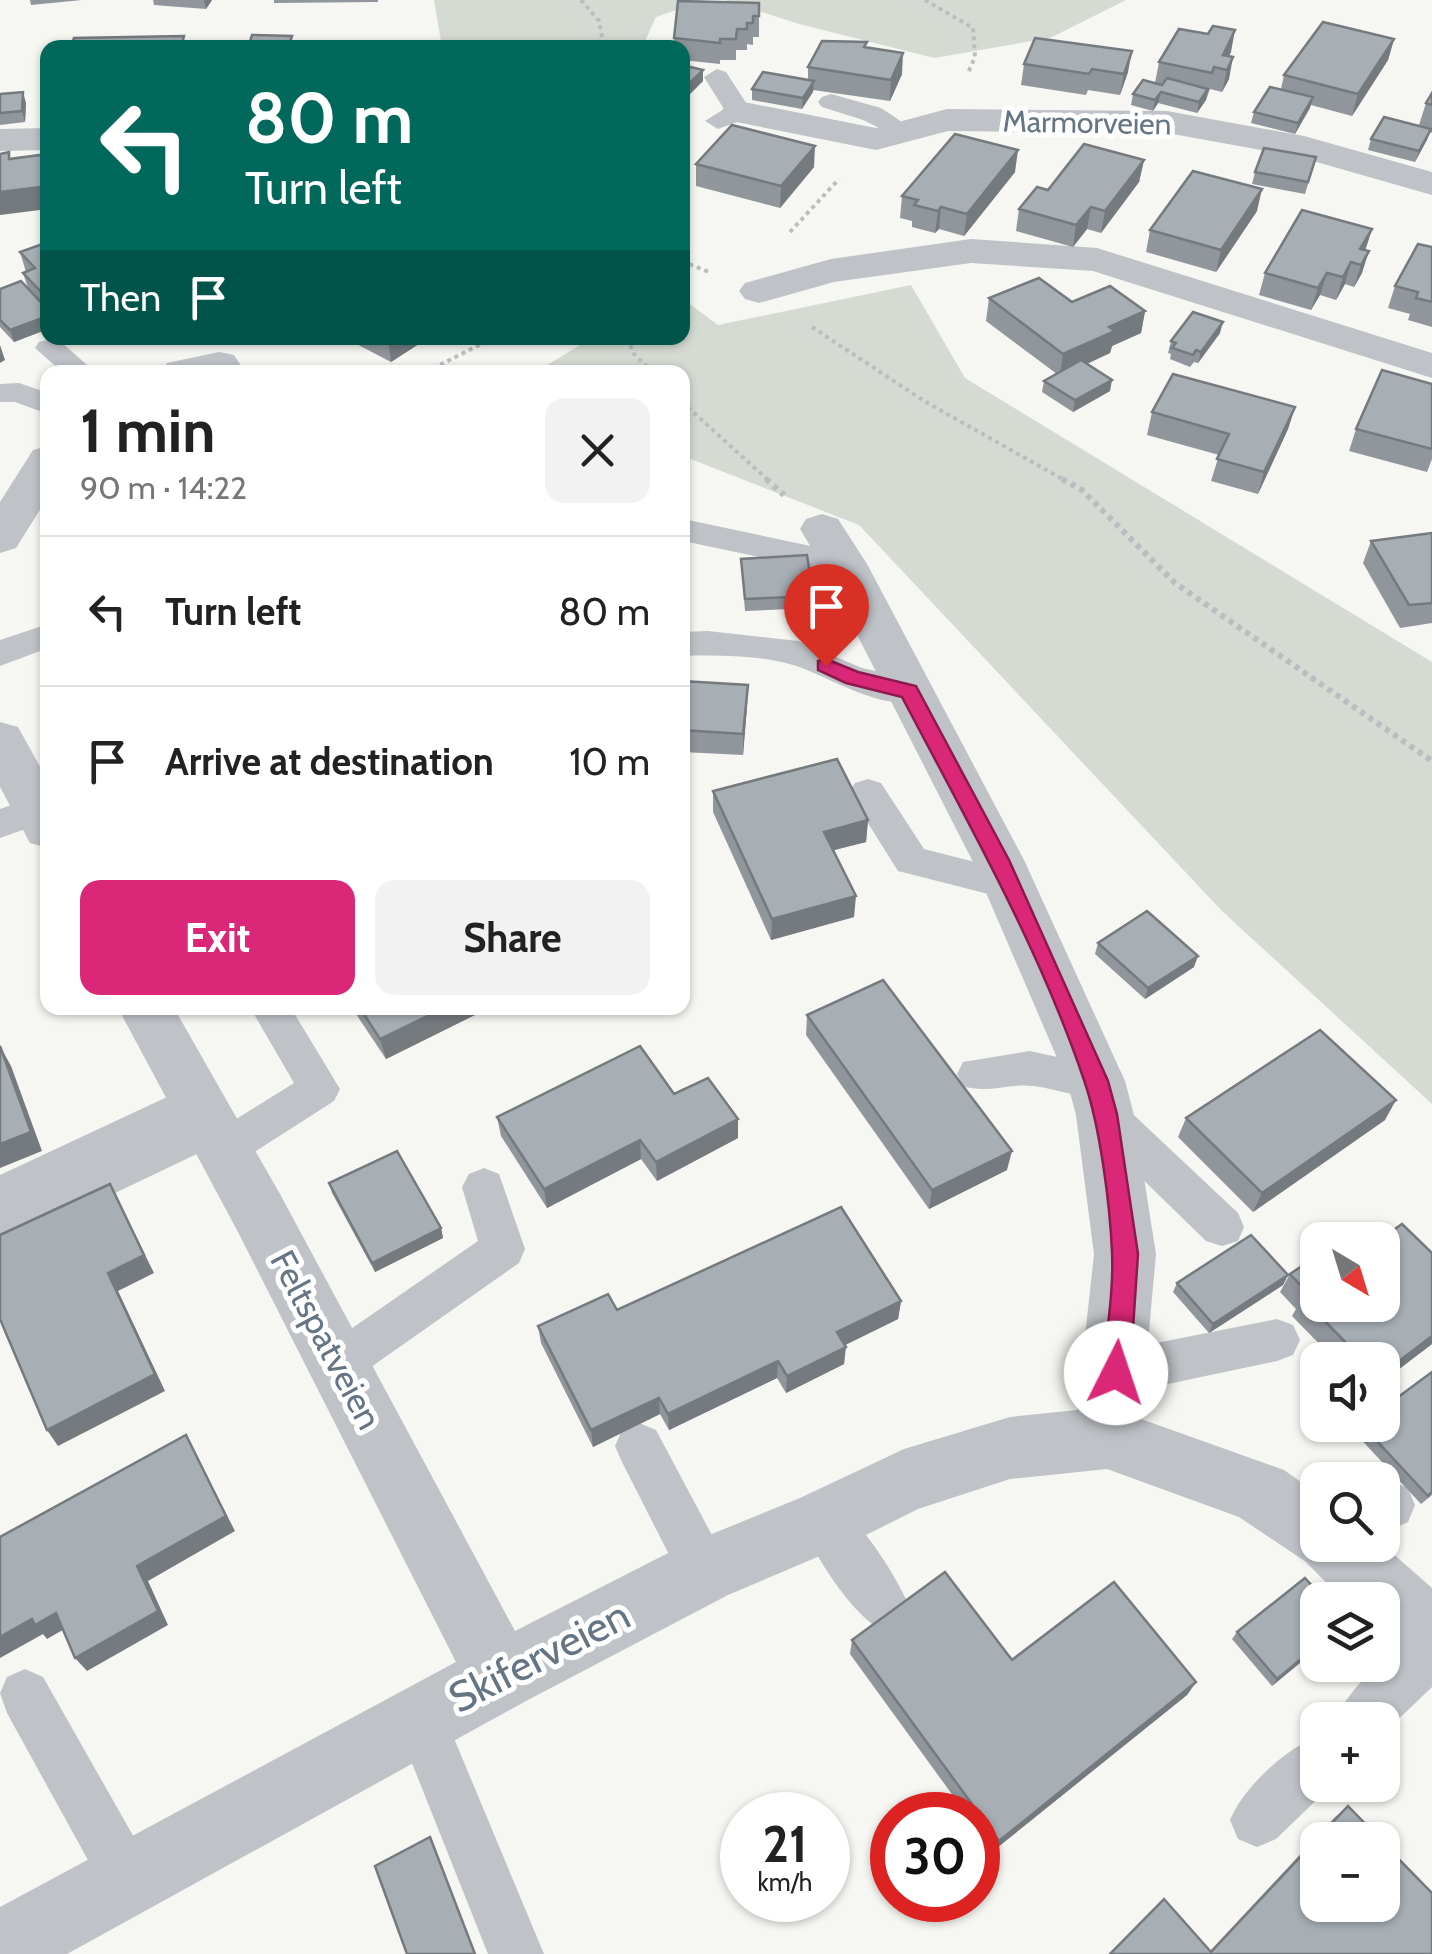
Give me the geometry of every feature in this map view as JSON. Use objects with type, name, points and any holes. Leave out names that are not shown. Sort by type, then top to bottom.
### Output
[{"type":"street","name":"Marmorveien","points":[[729,116],[890,135],[948,120],[1185,125],[1304,147],[1432,184]]},
{"type":"street","points":[[0,140],[40,139]]},
{"type":"street","points":[[750,288],[832,271],[971,251],[1096,260],[1432,366]]},
{"type":"street","points":[[0,538],[25,483]]},
{"type":"street","points":[[833,546],[1008,884],[1101,1098],[1125,1254],[1112,1406]]},
{"type":"street","points":[[0,740],[28,821]]},
{"type":"street","name":"Feltspatveien","points":[[150,1015],[501,1676]]},
{"type":"street","name":"Skiferveien","points":[[0,1949],[420,1718],[704,1571],[904,1481],[1010,1448],[1112,1406],[1260,1494],[1300,1511]]},
{"type":"street","name":"Skiferveien","points":[[1374,1562],[1432,1634]]},
{"type":"lane","points":[[717,77],[729,116]]},
{"type":"lane","points":[[831,102],[872,114],[890,135]]},
{"type":"lane","points":[[50,348],[71,365]]},
{"type":"lane","points":[[0,393],[19,392],[40,402]]},
{"type":"lane","points":[[690,531],[833,546]]},
{"type":"lane","points":[[0,654],[40,638]]},
{"type":"lane","points":[[690,645],[798,653],[853,678],[909,691]]},
{"type":"lane","points":[[868,793],[911,861],[1008,884]]},
{"type":"lane","points":[[0,1196],[319,1089],[275,1015]]},
{"type":"lane","points":[[978,1074],[1030,1068],[1101,1098],[1222,1226]]},
{"type":"lane","points":[[0,1228],[211,1126]]},
{"type":"lane","points":[[338,1364],[502,1249],[484,1187]]},
{"type":"lane","points":[[1112,1406],[1276,1340]]},
{"type":"lane","points":[[639,1446],[704,1571]]},
{"type":"lane","points":[[824,1520],[884,1606]]},
{"type":"lane","points":[[1380,1702],[1432,1652]]},
{"type":"lane","points":[[25,1695],[128,1881]]},
{"type":"lane","points":[[420,1718],[516,1954]]},
{"type":"lane","points":[[1256,1820],[1300,1779]]},
{"type":"path","points":[[581,0],[599,22],[602,40]]},
{"type":"path","points":[[926,0],[972,28],[976,56],[948,120]]},
{"type":"path","points":[[750,288],[890,135]]},
{"type":"path","points":[[690,264],[750,288],[924,401],[1082,490],[1175,583],[1432,761]]},
{"type":"path","points":[[440,365],[479,345]]},
{"type":"path","points":[[630,345],[645,365]]},
{"type":"path","points":[[690,410],[833,546]]},
{"type":"shaded area","points":[[434,0],[705,0],[656,17],[646,40],[441,40]]},
{"type":"shaded area","points":[[725,0],[1126,0],[1050,38],[934,58],[799,24]]},
{"type":"shaded area","points":[[911,285],[965,378],[1432,662],[1432,1104],[1222,911],[859,525],[690,459],[690,365],[548,365],[580,345],[690,345],[690,304],[718,325]]},
{"type":"building","points":[[678,1],[759,3],[759,16],[753,16],[747,29],[737,29],[736,39],[720,39],[720,43],[674,38]]},
{"type":"building","points":[[1323,22],[1394,39],[1358,94],[1284,75]]},
{"type":"building","points":[[1213,26],[1235,30],[1223,55],[1233,57],[1227,70],[1214,67],[1212,73],[1159,62],[1179,29],[1208,34]]},
{"type":"building","points":[[252,35],[292,36],[291,40],[250,40]]},
{"type":"building","points":[[184,36],[183,40],[74,38]]},
{"type":"building","points":[[1035,38],[1132,51],[1124,74],[1092,69],[1089,74],[1024,64]]},
{"type":"building","points":[[822,41],[867,42],[864,47],[903,53],[891,80],[808,67]]},
{"type":"building","points":[[690,67],[703,70],[690,83]]},
{"type":"building","points":[[763,72],[814,81],[803,98],[752,89]]},
{"type":"building","points":[[1167,78],[1208,89],[1199,102],[1161,92],[1155,100],[1133,94],[1143,80],[1162,85]]},
{"type":"building","points":[[1270,87],[1313,97],[1298,123],[1254,112]]},
{"type":"building","points":[[23,92],[22,111],[0,113],[0,94]]},
{"type":"building","points":[[1384,117],[1431,129],[1419,151],[1371,139]]},
{"type":"building","points":[[732,125],[815,146],[781,186],[696,164]]},
{"type":"building","points":[[955,134],[1018,150],[967,214],[914,205],[918,200],[902,196]]},
{"type":"building","points":[[1084,144],[1144,160],[1105,211],[1091,207],[1076,225],[1019,209],[1037,187],[1048,190]]},
{"type":"building","points":[[1264,148],[1316,157],[1308,182],[1255,172]]},
{"type":"building","points":[[9,152],[9,159],[40,155],[40,187],[0,192],[0,154]]},
{"type":"building","points":[[1193,171],[1262,189],[1221,250],[1150,230]]},
{"type":"building","points":[[1302,210],[1372,229],[1360,249],[1369,251],[1361,265],[1351,262],[1343,277],[1327,273],[1318,288],[1265,273]]},
{"type":"building","points":[[1418,244],[1432,247],[1432,302],[1416,298],[1418,292],[1395,286]]},
{"type":"building","points":[[40,245],[40,291],[23,273],[35,268],[20,252]]},
{"type":"building","points":[[1039,278],[1072,302],[1110,286],[1145,311],[1109,327],[1115,331],[1063,354],[989,298]]},
{"type":"building","points":[[21,281],[40,301],[40,319],[10,330],[0,320],[0,289]]},
{"type":"building","points":[[1193,312],[1223,322],[1201,352],[1196,350],[1193,355],[1172,348],[1176,343],[1171,341]]},
{"type":"building","points":[[1081,360],[1112,380],[1075,400],[1044,381]]},
{"type":"building","points":[[1382,370],[1432,384],[1432,449],[1356,429]]},
{"type":"building","points":[[1173,374],[1295,407],[1264,472],[1217,459],[1229,434],[1152,412]]},
{"type":"building","points":[[1432,533],[1432,603],[1409,605],[1371,541]]},
{"type":"building","points":[[807,555],[813,596],[745,599],[741,559]]},
{"type":"building","points":[[690,681],[748,685],[743,734],[690,731]]},
{"type":"building","points":[[837,759],[868,820],[824,832],[856,896],[772,919],[713,791]]},
{"type":"building","points":[[1147,911],[1198,956],[1148,988],[1098,943]]},
{"type":"building","points":[[883,980],[1012,1151],[932,1190],[807,1015]]},
{"type":"building","points":[[365,1015],[430,1015],[380,1039]]},
{"type":"building","points":[[1320,1030],[1396,1100],[1262,1193],[1186,1118]]},
{"type":"building","points":[[0,1046],[31,1132],[0,1144]]},
{"type":"building","points":[[640,1046],[674,1094],[708,1078],[738,1119],[656,1162],[640,1140],[544,1189],[497,1117]]},
{"type":"building","points":[[397,1151],[441,1228],[372,1263],[329,1183]]},
{"type":"building","points":[[110,1184],[144,1255],[108,1273],[155,1374],[47,1430],[0,1319],[0,1235]]},
{"type":"building","points":[[841,1207],[901,1301],[837,1332],[846,1347],[787,1376],[778,1361],[668,1414],[659,1398],[591,1430],[538,1326],[608,1294],[617,1310]]},
{"type":"building","points":[[1400,1225],[1432,1253],[1432,1336],[1400,1360],[1400,1342],[1345,1342],[1326,1322],[1400,1322]]},
{"type":"building","points":[[1251,1235],[1288,1275],[1213,1324],[1177,1283]]},
{"type":"building","points":[[1300,1267],[1300,1285],[1290,1274]]},
{"type":"building","points":[[1432,1372],[1432,1492],[1428,1496],[1378,1442],[1400,1442],[1400,1396]]},
{"type":"building","points":[[186,1435],[226,1516],[137,1566],[158,1611],[75,1658],[56,1613],[35,1625],[32,1619],[0,1637],[0,1537]]},
{"type":"building","points":[[945,1572],[1012,1660],[1114,1582],[1196,1682],[1000,1840],[1000,1792],[963,1792],[852,1640]]},
{"type":"building","points":[[1305,1578],[1309,1582],[1300,1582],[1300,1660],[1277,1679],[1237,1632]]},
{"type":"building","points":[[1348,1806],[1364,1822],[1333,1822]]},
{"type":"building","points":[[430,1837],[475,1954],[407,1954],[375,1866]]},
{"type":"building","points":[[1300,1857],[1300,1922],[1400,1922],[1400,1860],[1432,1893],[1432,1954],[1110,1954],[1164,1899],[1211,1952]]},
{"type":"route","points":[[826,666],[853,678],[909,691],[998,860],[1064,1001],[1105,1114],[1125,1254],[1116,1373]]}]
